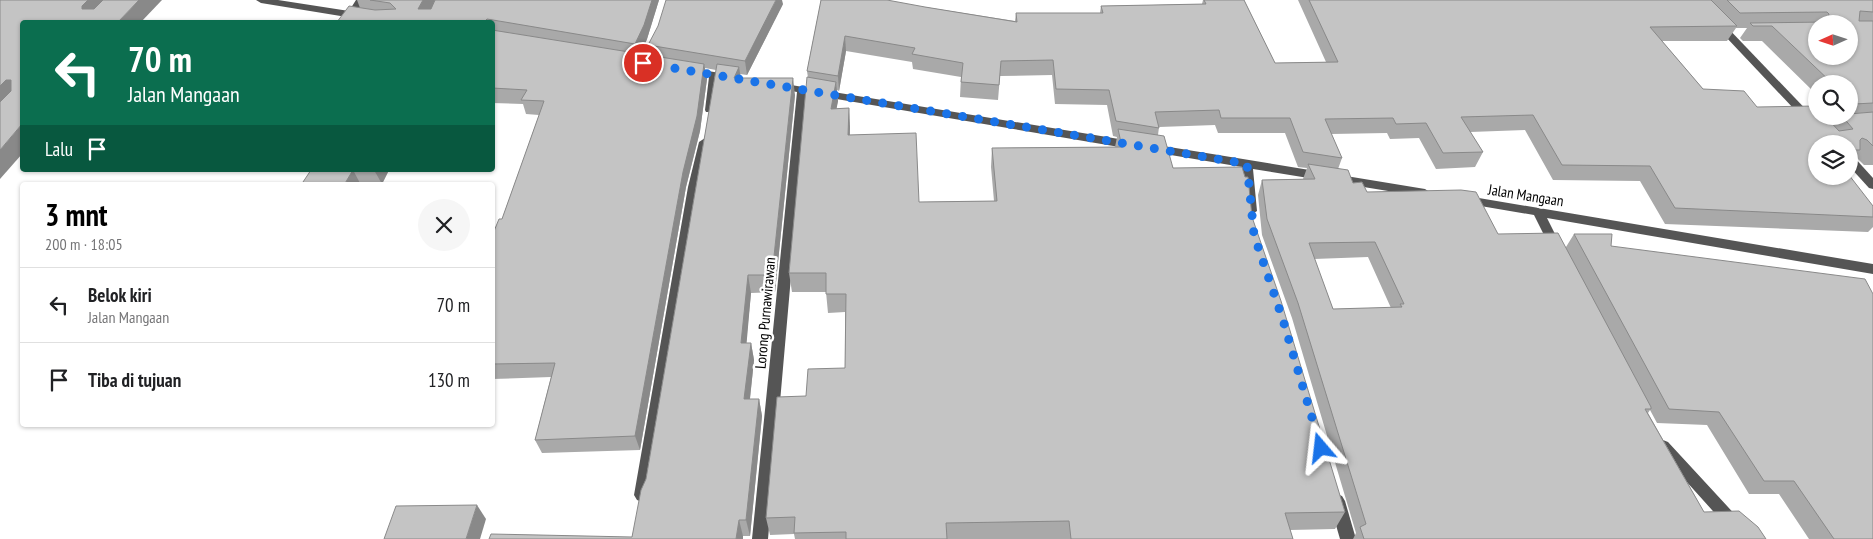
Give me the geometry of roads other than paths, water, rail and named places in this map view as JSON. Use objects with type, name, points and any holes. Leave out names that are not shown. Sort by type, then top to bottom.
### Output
[{"type":"street","points":[[261,0],[369,18]]},
{"type":"street","points":[[351,15],[361,0]]},
{"type":"street","points":[[1696,0],[1808,117]]},
{"type":"street","points":[[1727,32],[1747,32]]},
{"type":"street","points":[[679,69],[744,80]]},
{"type":"street","points":[[642,495],[694,187],[708,126],[714,75]]},
{"type":"street","name":"Jalan Mangaan","points":[[763,84],[1873,269]]},
{"type":"street","name":"Lorong Purnawirawan","points":[[760,539],[802,90]]},
{"type":"street","points":[[1816,125],[1825,135]]},
{"type":"street","points":[[1247,164],[1253,226]]},
{"type":"street","points":[[1858,169],[1873,185]]},
{"type":"street","points":[[1538,212],[1561,256]]},
{"type":"street","points":[[1654,435],[1734,525],[1752,539]]},
{"type":"street","points":[[1334,491],[1348,539]]}]
